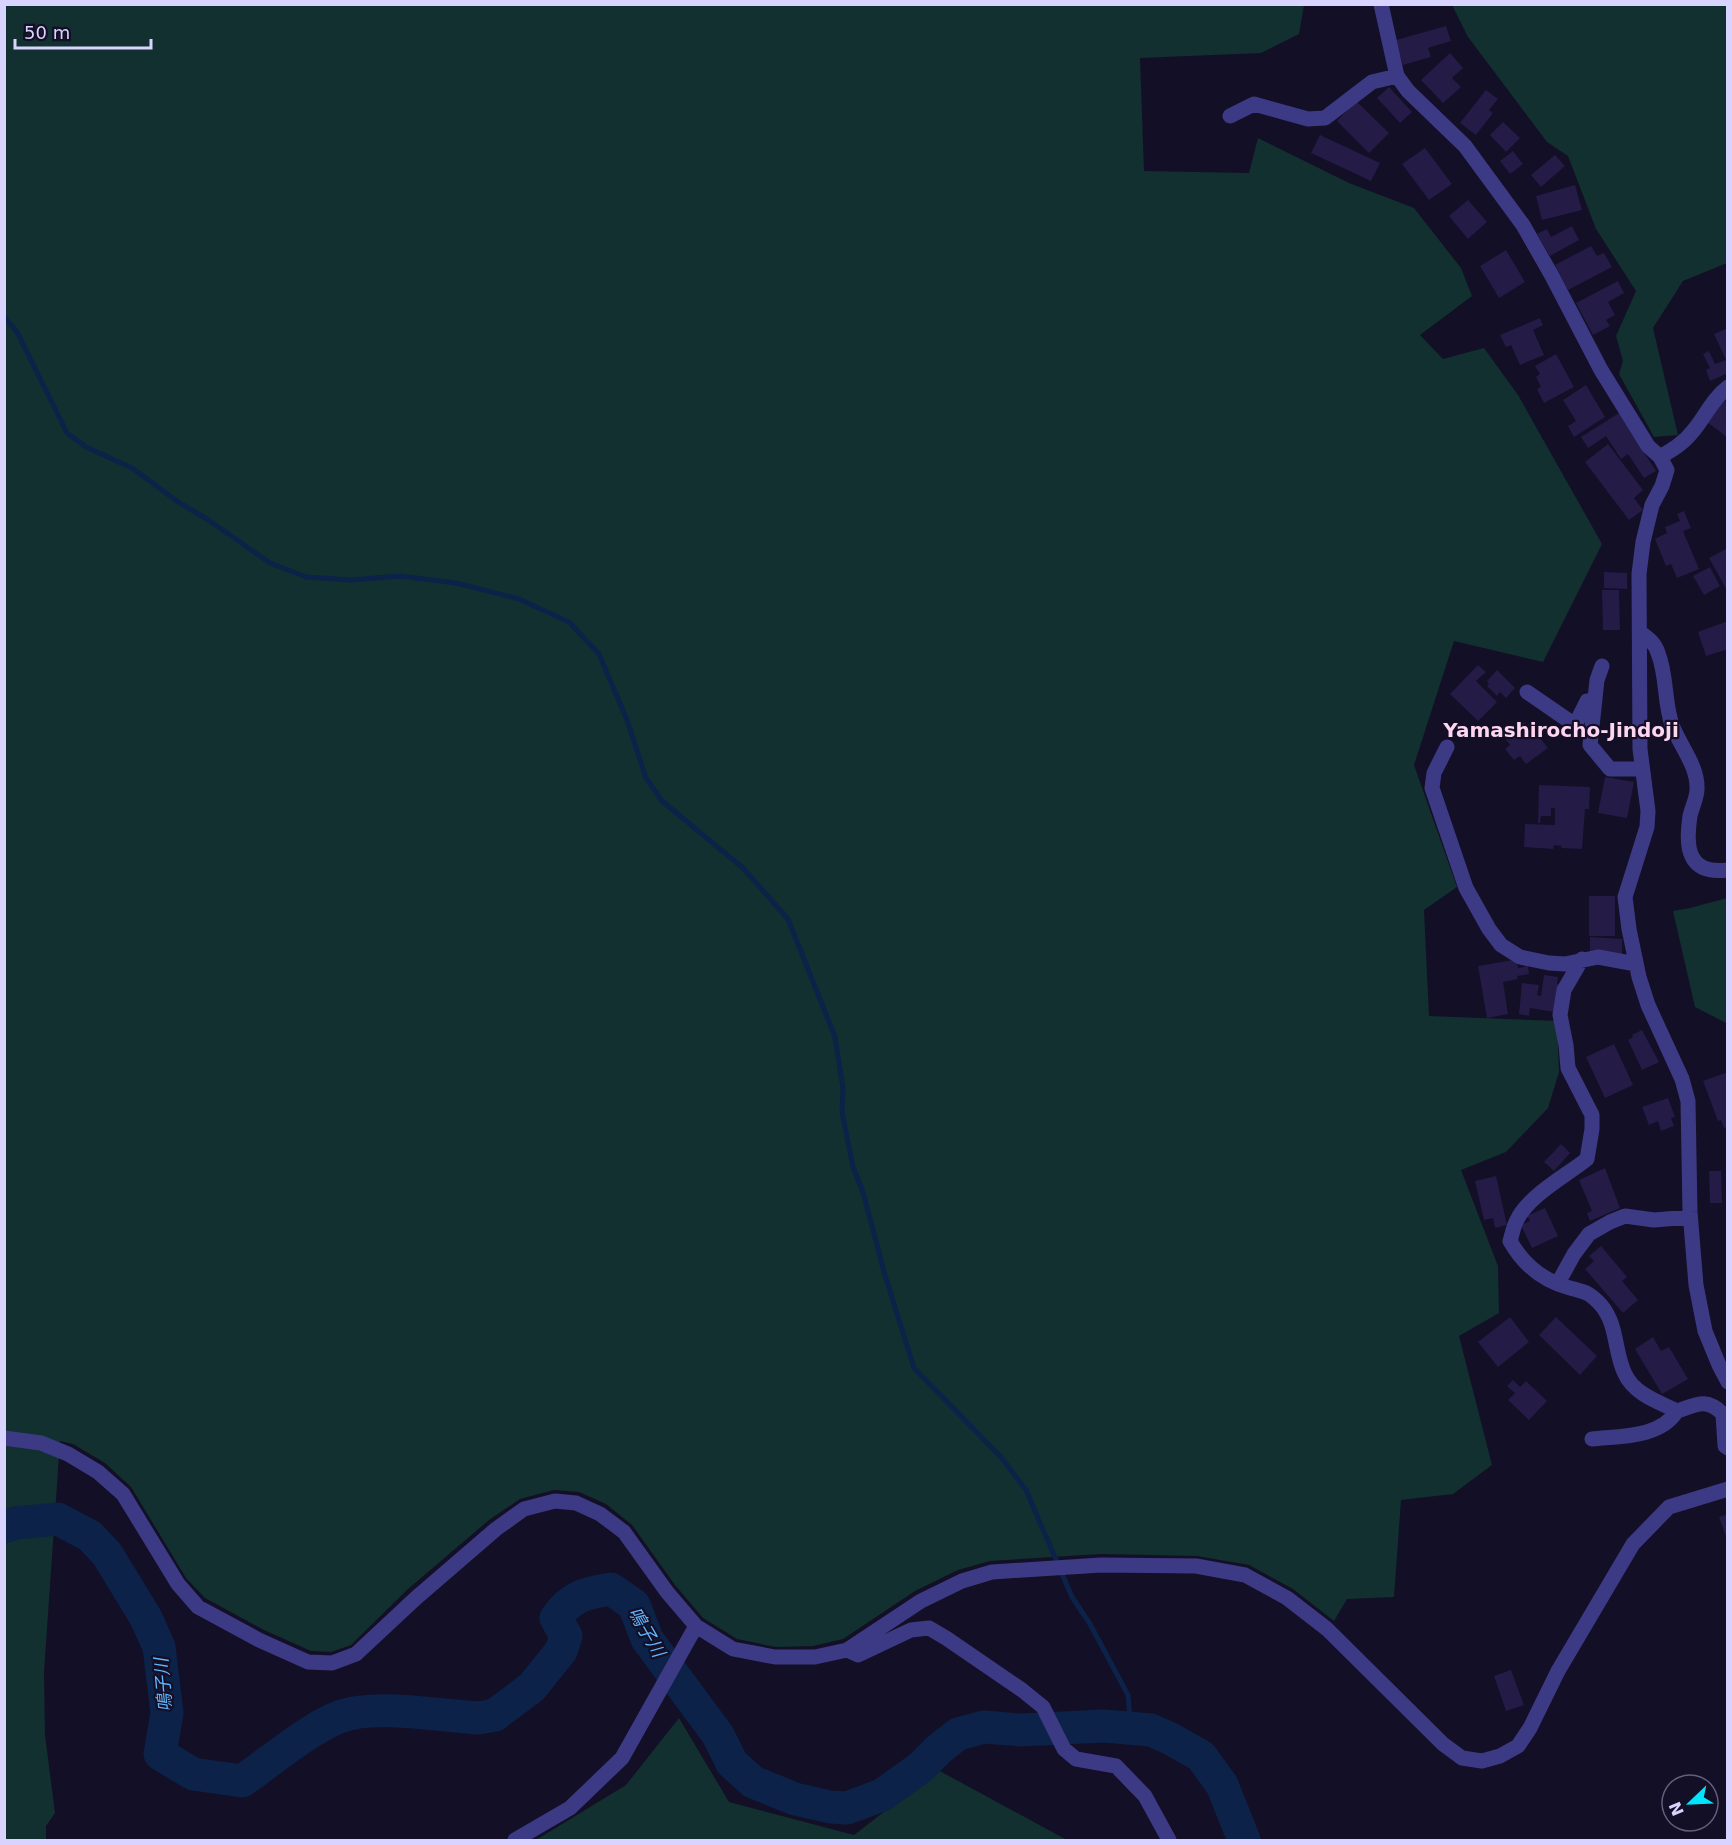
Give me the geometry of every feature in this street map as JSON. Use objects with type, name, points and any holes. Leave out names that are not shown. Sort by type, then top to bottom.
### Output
[{"type":"street","points":[[1381,4],[1397,76],[1420,103],[1465,146],[1523,225],[1600,370],[1648,446],[1660,457],[1667,470],[1652,505],[1643,542],[1639,574],[1638,607],[1641,633],[1639,722],[1648,811],[1647,827],[1625,897],[1636,964],[1648,1005],[1682,1079],[1688,1101],[1690,1217],[1696,1285],[1705,1331],[1728,1382]]},
{"type":"street","points":[[1230,116],[1254,104],[1308,119],[1325,118],[1372,82],[1397,76]]},
{"type":"street","points":[[1660,457],[1678,446],[1693,432],[1719,394],[1728,387]]},
{"type":"street","points":[[1641,633],[1654,643],[1659,655],[1669,715],[1694,769],[1697,789],[1690,816],[1688,846],[1696,864],[1707,871],[1728,870]]},
{"type":"street","points":[[1602,666],[1597,680],[1590,745],[1610,768],[1642,769]]},
{"type":"street","points":[[1527,692],[1575,725],[1587,701],[1595,700]]},
{"type":"street","points":[[1447,747],[1434,773],[1432,788],[1467,888],[1489,929],[1501,945],[1520,957],[1566,964],[1598,957],[1636,964]]},
{"type":"street","points":[[1582,959],[1564,990],[1560,1015],[1568,1068],[1592,1115],[1587,1159],[1559,1178],[1534,1200],[1516,1221],[1510,1241],[1520,1258],[1534,1271],[1569,1288],[1584,1290],[1602,1306],[1612,1324],[1625,1375],[1639,1391],[1677,1412]]},
{"type":"street","points":[[1558,1283],[1574,1254],[1589,1234],[1610,1222],[1625,1216],[1654,1220],[1690,1217]]},
{"type":"street","points":[[1592,1439],[1650,1432],[1671,1421],[1677,1412],[1704,1402],[1715,1406],[1723,1414],[1725,1446],[1728,1448]]},
{"type":"street","points":[[4,1438],[41,1443],[68,1454],[98,1472],[123,1494],[178,1584],[198,1607],[259,1640],[308,1662],[332,1663],[356,1654],[416,1598],[496,1529],[524,1509],[555,1501],[576,1503],[600,1514],[624,1532],[667,1592],[696,1626],[733,1649],[775,1657],[815,1658],[848,1650],[921,1600],[962,1581],[992,1572],[1101,1564],[1196,1566],[1245,1575],[1287,1598],[1327,1629],[1443,1744],[1462,1758],[1482,1761],[1500,1756],[1518,1746],[1530,1728],[1558,1671],[1633,1544],[1669,1507],[1728,1489]]},
{"type":"street","points":[[515,1840],[570,1808],[622,1758],[696,1626]]},
{"type":"street","points":[[848,1650],[858,1655],[911,1630],[929,1628],[946,1638],[1043,1707],[1064,1749],[1076,1759],[1116,1766],[1145,1796],[1169,1840]]},
{"type":"green space","points":[[5,5],[1304,5],[1299,34],[1261,53],[1140,58],[1144,171],[1249,173],[1258,138],[1349,183],[1414,208],[1461,268],[1472,296],[1420,335],[1443,359],[1484,348],[1518,395],[1602,544],[1543,662],[1454,641],[1414,765],[1457,887],[1424,910],[1429,1016],[1557,1021],[1559,1072],[1548,1108],[1506,1152],[1461,1170],[1498,1266],[1499,1313],[1459,1336],[1492,1465],[1453,1494],[1401,1500],[1394,1597],[1347,1599],[1334,1621],[1293,1589],[1249,1565],[1197,1556],[1101,1554],[990,1561],[958,1570],[915,1591],[843,1639],[813,1646],[776,1647],[737,1639],[703,1618],[675,1585],[632,1525],[606,1504],[579,1492],[554,1490],[520,1499],[489,1520],[408,1589],[351,1645],[331,1652],[311,1651],[264,1630],[205,1598],[186,1578],[131,1487],[105,1463],[73,1444],[60,1441],[44,1672],[45,1735],[55,1813],[46,1826],[46,1840],[5,1840]]},
{"type":"green space","points":[[1452,5],[1727,5],[1727,263],[1683,281],[1653,328],[1678,435],[1654,437],[1619,374],[1623,361],[1616,336],[1636,291],[1596,229],[1568,156],[1547,142],[1468,37]]},
{"type":"green space","points":[[1728,898],[1727,1026],[1726,1023],[1695,1007],[1673,911]]},
{"type":"green space","points":[[679,1718],[729,1802],[854,1835],[938,1770],[1067,1840],[536,1840],[626,1785]]},
{"type":"building","points":[[1446,26],[1451,41],[1428,48],[1431,57],[1403,65],[1396,40]]},
{"type":"building","points":[[1450,53],[1463,68],[1452,78],[1461,87],[1443,103],[1421,80]]},
{"type":"building","points":[[1389,87],[1412,112],[1400,123],[1377,98]]},
{"type":"building","points":[[1486,90],[1498,99],[1489,110],[1493,113],[1476,135],[1460,123]]},
{"type":"building","points":[[1356,101],[1389,133],[1369,153],[1337,121]]},
{"type":"building","points":[[1503,122],[1520,138],[1506,152],[1490,135]]},
{"type":"building","points":[[1320,135],[1380,163],[1371,181],[1311,153]]},
{"type":"building","points":[[1425,148],[1452,184],[1429,200],[1402,164]]},
{"type":"building","points":[[1513,151],[1523,164],[1510,174],[1500,161]]},
{"type":"building","points":[[1555,155],[1565,166],[1541,187],[1531,175]]},
{"type":"building","points":[[1575,185],[1582,210],[1542,220],[1536,196]]},
{"type":"building","points":[[1468,200],[1487,222],[1468,239],[1449,216]]},
{"type":"building","points":[[1572,226],[1579,240],[1550,256],[1537,234],[1547,229],[1551,237]]},
{"type":"building","points":[[1591,246],[1597,256],[1604,253],[1612,267],[1568,290],[1555,265]]},
{"type":"building","points":[[1506,250],[1525,282],[1499,298],[1480,266]]},
{"type":"building","points":[[1618,281],[1624,293],[1608,302],[1615,315],[1606,320],[1610,326],[1593,335],[1576,303]]},
{"type":"building","points":[[1540,318],[1543,325],[1533,330],[1544,355],[1520,365],[1511,345],[1506,347],[1500,335]]},
{"type":"building","points":[[1728,328],[1728,373],[1710,381],[1706,370],[1710,368],[1703,354],[1709,351],[1715,364],[1726,360],[1714,334]]},
{"type":"building","points":[[1556,354],[1574,387],[1544,403],[1537,389],[1541,387],[1536,377],[1540,374],[1535,366]]},
{"type":"building","points":[[1586,385],[1605,417],[1574,437],[1568,426],[1576,421],[1563,400]]},
{"type":"building","points":[[1723,400],[1728,404],[1728,438],[1707,422]]},
{"type":"building","points":[[1619,413],[1656,471],[1644,478],[1628,454],[1621,459],[1606,436],[1588,448],[1581,437]]},
{"type":"building","points":[[1608,444],[1643,490],[1634,498],[1643,510],[1629,520],[1585,462]]},
{"type":"building","points":[[1684,511],[1691,528],[1683,531],[1699,569],[1677,578],[1671,564],[1666,566],[1655,539],[1667,533],[1665,527],[1680,521],[1677,514]]},
{"type":"building","points":[[1728,548],[1728,592],[1709,558]]},
{"type":"building","points":[[1710,567],[1720,586],[1704,595],[1693,576]]},
{"type":"building","points":[[1604,572],[1627,573],[1627,589],[1604,588]]},
{"type":"building","points":[[1602,590],[1619,590],[1620,630],[1603,630]]},
{"type":"building","points":[[1728,621],[1728,649],[1706,656],[1698,632]]},
{"type":"building","points":[[1478,665],[1486,672],[1476,681],[1497,702],[1478,721],[1450,694]]},
{"type":"building","points":[[1497,670],[1515,688],[1506,698],[1500,692],[1497,696],[1487,686],[1489,684],[1487,681]]},
{"type":"building","points":[[1524,722],[1527,726],[1529,724],[1548,748],[1526,764],[1520,756],[1514,760],[1505,749],[1510,745],[1504,737]]},
{"type":"building","points":[[1605,777],[1634,782],[1627,818],[1598,813]]},
{"type":"building","points":[[1539,785],[1590,787],[1589,809],[1585,809],[1582,849],[1561,848],[1562,846],[1554,845],[1553,849],[1524,847],[1525,824],[1555,825],[1555,808],[1551,808],[1551,816],[1541,816],[1540,823],[1538,823]]},
{"type":"building","points":[[1589,896],[1615,896],[1615,936],[1589,936]]},
{"type":"building","points":[[1590,937],[1622,939],[1622,954],[1590,952]]},
{"type":"building","points":[[1513,960],[1517,962],[1518,968],[1528,966],[1529,974],[1503,982],[1508,1014],[1487,1018],[1478,966]]},
{"type":"building","points":[[1544,975],[1558,977],[1555,1012],[1530,1008],[1529,1016],[1519,1014],[1522,983],[1539,985],[1537,995],[1541,996]]},
{"type":"building","points":[[1642,1030],[1659,1062],[1642,1070],[1628,1040]]},
{"type":"building","points":[[1614,1044],[1633,1085],[1605,1098],[1586,1057]]},
{"type":"building","points":[[1728,1072],[1728,1127],[1724,1128],[1721,1120],[1718,1121],[1703,1081]]},
{"type":"building","points":[[1668,1098],[1675,1117],[1671,1118],[1674,1126],[1661,1131],[1658,1121],[1649,1125],[1642,1107]]},
{"type":"building","points":[[1561,1144],[1570,1153],[1554,1171],[1544,1162]]},
{"type":"building","points":[[1605,1168],[1620,1208],[1590,1221],[1587,1213],[1592,1211],[1579,1180]]},
{"type":"building","points":[[1709,1171],[1721,1171],[1722,1203],[1710,1203]]},
{"type":"building","points":[[1496,1176],[1507,1225],[1495,1228],[1493,1218],[1484,1220],[1475,1181]]},
{"type":"building","points":[[1545,1208],[1558,1236],[1532,1248],[1521,1225],[1530,1221],[1527,1216]]},
{"type":"building","points":[[1601,1246],[1627,1277],[1622,1281],[1638,1300],[1623,1313],[1585,1269],[1594,1261],[1589,1256]]},
{"type":"building","points":[[1510,1317],[1529,1342],[1498,1367],[1478,1342]]},
{"type":"building","points":[[1556,1317],[1597,1356],[1580,1375],[1539,1335]]},
{"type":"building","points":[[1653,1337],[1661,1351],[1669,1347],[1688,1379],[1662,1394],[1635,1349]]},
{"type":"building","points":[[1513,1380],[1520,1387],[1526,1381],[1547,1401],[1529,1420],[1508,1400],[1515,1393],[1507,1386]]},
{"type":"building","points":[[1728,1514],[1728,1539],[1727,1539],[1719,1517]]},
{"type":"building","points":[[1511,1670],[1524,1705],[1506,1711],[1494,1676]]},
{"type":"waterway","points":[[4,317],[17,332],[67,433],[86,447],[132,468],[178,502],[207,519],[270,563],[306,577],[351,580],[400,576],[456,583],[519,599],[569,622],[599,654],[627,720],[646,778],[662,801],[743,868],[788,919],[835,1037],[843,1088],[842,1112],[853,1167],[863,1192],[884,1272],[914,1368],[1001,1457],[1026,1490],[1072,1597],[1090,1624],[1128,1695],[1131,1729]]},
{"type":"waterway","name":"鳴子川","points":[[4,1527],[15,1523],[58,1519],[90,1536],[107,1554],[146,1618],[159,1647],[167,1713],[160,1754],[193,1774],[242,1781],[318,1728],[342,1716],[356,1713],[390,1711],[479,1718],[495,1715],[532,1687],[561,1651],[566,1636],[556,1618],[567,1605],[580,1597],[611,1589],[634,1605],[647,1639],[718,1735],[732,1763],[753,1782],[795,1799],[830,1807],[847,1808],[882,1795],[921,1767],[958,1734],[984,1727],[1021,1730],[1104,1726],[1151,1730],[1201,1756],[1222,1785],[1244,1840]]},
{"type":"district","name":"Yamashirocho-Jindoji","points":[[1561,730]]}]
